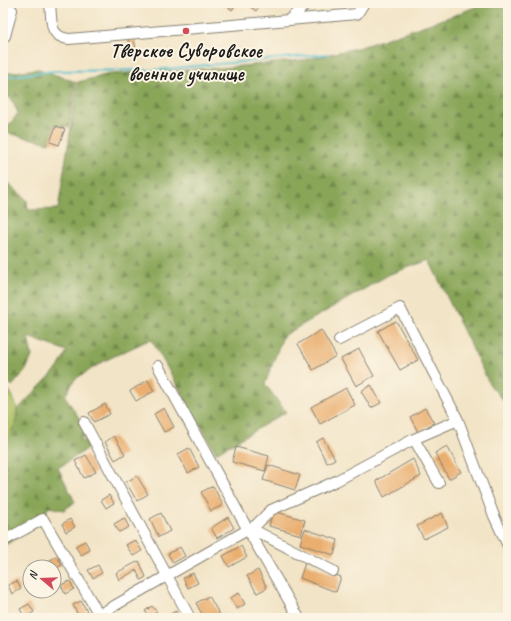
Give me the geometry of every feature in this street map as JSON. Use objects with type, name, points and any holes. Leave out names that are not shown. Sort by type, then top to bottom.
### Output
[{"type":"street","points":[[50,3],[53,30],[56,35],[69,39],[357,14],[364,3]]},
{"type":"street","points":[[288,20],[307,3]]},
{"type":"street","points":[[3,7],[12,10],[4,38]]},
{"type":"street","points":[[339,340],[400,308],[458,420],[494,516],[508,546]]},
{"type":"street","points":[[158,366],[299,618]]},
{"type":"street","points":[[3,541],[43,519],[98,617],[256,525],[271,510],[336,481],[414,439],[458,420]]},
{"type":"street","points":[[84,422],[190,618]]},
{"type":"street","points":[[414,439],[439,484]]},
{"type":"street","points":[[249,529],[333,571]]},
{"type":"green space","points":[[485,3],[508,3],[508,406],[490,385],[429,260],[390,274],[283,336],[265,384],[286,412],[216,453],[151,339],[106,360],[75,379],[65,396],[79,418],[86,434],[80,440],[87,441],[87,449],[58,468],[75,502],[64,510],[49,507],[35,527],[3,546],[3,439],[16,411],[58,368],[67,351],[28,337],[32,356],[26,370],[12,386],[6,380],[3,380],[3,179],[27,200],[28,210],[58,209],[78,82],[110,74],[221,68],[304,60],[361,47],[455,15]]},
{"type":"green space","points":[[39,69],[76,82],[69,127],[55,125],[49,143],[8,133],[3,128],[11,123],[18,113],[11,98],[3,95],[3,75],[6,73]]},
{"type":"green space","points":[[3,384],[14,398],[17,413],[13,428],[3,442]]},
{"type":"building","points":[[222,3],[237,3],[232,10]]},
{"type":"building","points":[[245,3],[262,3],[256,11]]},
{"type":"building","points":[[134,38],[136,49],[129,50],[128,39]]},
{"type":"building","points":[[56,126],[65,129],[59,145],[50,142]]},
{"type":"building","points":[[396,321],[418,360],[400,370],[378,331]]},
{"type":"building","points":[[321,330],[336,356],[313,370],[298,344]]},
{"type":"building","points":[[359,349],[374,376],[356,386],[341,359]]},
{"type":"building","points":[[148,380],[154,391],[136,401],[130,391]]},
{"type":"building","points":[[371,385],[381,403],[371,408],[361,391]]},
{"type":"building","points":[[346,388],[355,405],[320,424],[311,407]]},
{"type":"building","points":[[105,404],[110,414],[94,422],[89,413]]},
{"type":"building","points":[[164,408],[174,427],[164,432],[154,414]]},
{"type":"building","points":[[425,408],[434,423],[418,432],[410,417]]},
{"type":"building","points":[[114,436],[125,454],[115,460],[105,442]]},
{"type":"building","points":[[323,438],[335,459],[327,463],[316,442]]},
{"type":"building","points":[[447,446],[461,472],[449,479],[435,453]]},
{"type":"building","points":[[236,447],[269,456],[265,471],[232,462]]},
{"type":"building","points":[[189,448],[199,467],[188,473],[178,454]]},
{"type":"building","points":[[86,455],[96,472],[84,478],[75,461]]},
{"type":"building","points":[[413,459],[421,476],[384,497],[376,481]]},
{"type":"building","points":[[268,465],[300,475],[295,490],[263,480]]},
{"type":"building","points":[[137,476],[148,494],[137,501],[126,482]]},
{"type":"building","points":[[213,486],[223,505],[211,511],[201,492]]},
{"type":"building","points":[[109,495],[114,503],[106,508],[101,500]]},
{"type":"building","points":[[273,511],[305,520],[301,535],[269,526]]},
{"type":"building","points":[[161,513],[170,531],[159,537],[150,519]]},
{"type":"building","points":[[442,513],[448,527],[424,539],[417,526]]},
{"type":"building","points":[[228,517],[234,528],[217,538],[211,528]]},
{"type":"building","points":[[124,518],[129,527],[119,532],[114,524]]},
{"type":"building","points":[[70,519],[75,527],[66,532],[62,524]]},
{"type":"building","points":[[305,529],[338,540],[334,555],[300,544]]},
{"type":"building","points":[[135,540],[142,551],[133,556],[126,545]]},
{"type":"building","points":[[85,541],[90,550],[81,555],[75,546]]},
{"type":"building","points":[[241,546],[247,557],[229,567],[223,556]]},
{"type":"building","points":[[180,547],[185,556],[173,563],[168,554]]},
{"type":"building","points":[[139,561],[146,577],[141,580],[136,570],[119,580],[116,573]]},
{"type":"building","points":[[305,563],[341,577],[336,592],[300,578]]},
{"type":"building","points":[[98,565],[102,573],[93,578],[88,570]]},
{"type":"building","points":[[258,570],[267,588],[257,593],[247,576]]},
{"type":"building","points":[[193,573],[198,583],[188,588],[183,578]]},
{"type":"building","points":[[17,581],[21,589],[12,594],[8,585]]},
{"type":"building","points":[[70,581],[74,589],[65,594],[62,585]]},
{"type":"building","points":[[239,593],[245,604],[237,609],[230,598]]},
{"type":"building","points":[[209,596],[221,617],[204,618],[196,603]]},
{"type":"building","points":[[81,601],[88,613],[79,617],[73,605]]},
{"type":"building","points":[[29,604],[34,612],[25,618],[20,609]]},
{"type":"building","points":[[152,606],[157,612],[149,617],[145,611]]},
{"type":"building","points":[[176,611],[180,618],[169,618],[167,616]]},
{"type":"waterway","points":[[3,77],[54,71],[153,70],[328,54]]},
{"type":"place","name":"Тверское Суворовское военное училище","points":[[186,31]]}]
